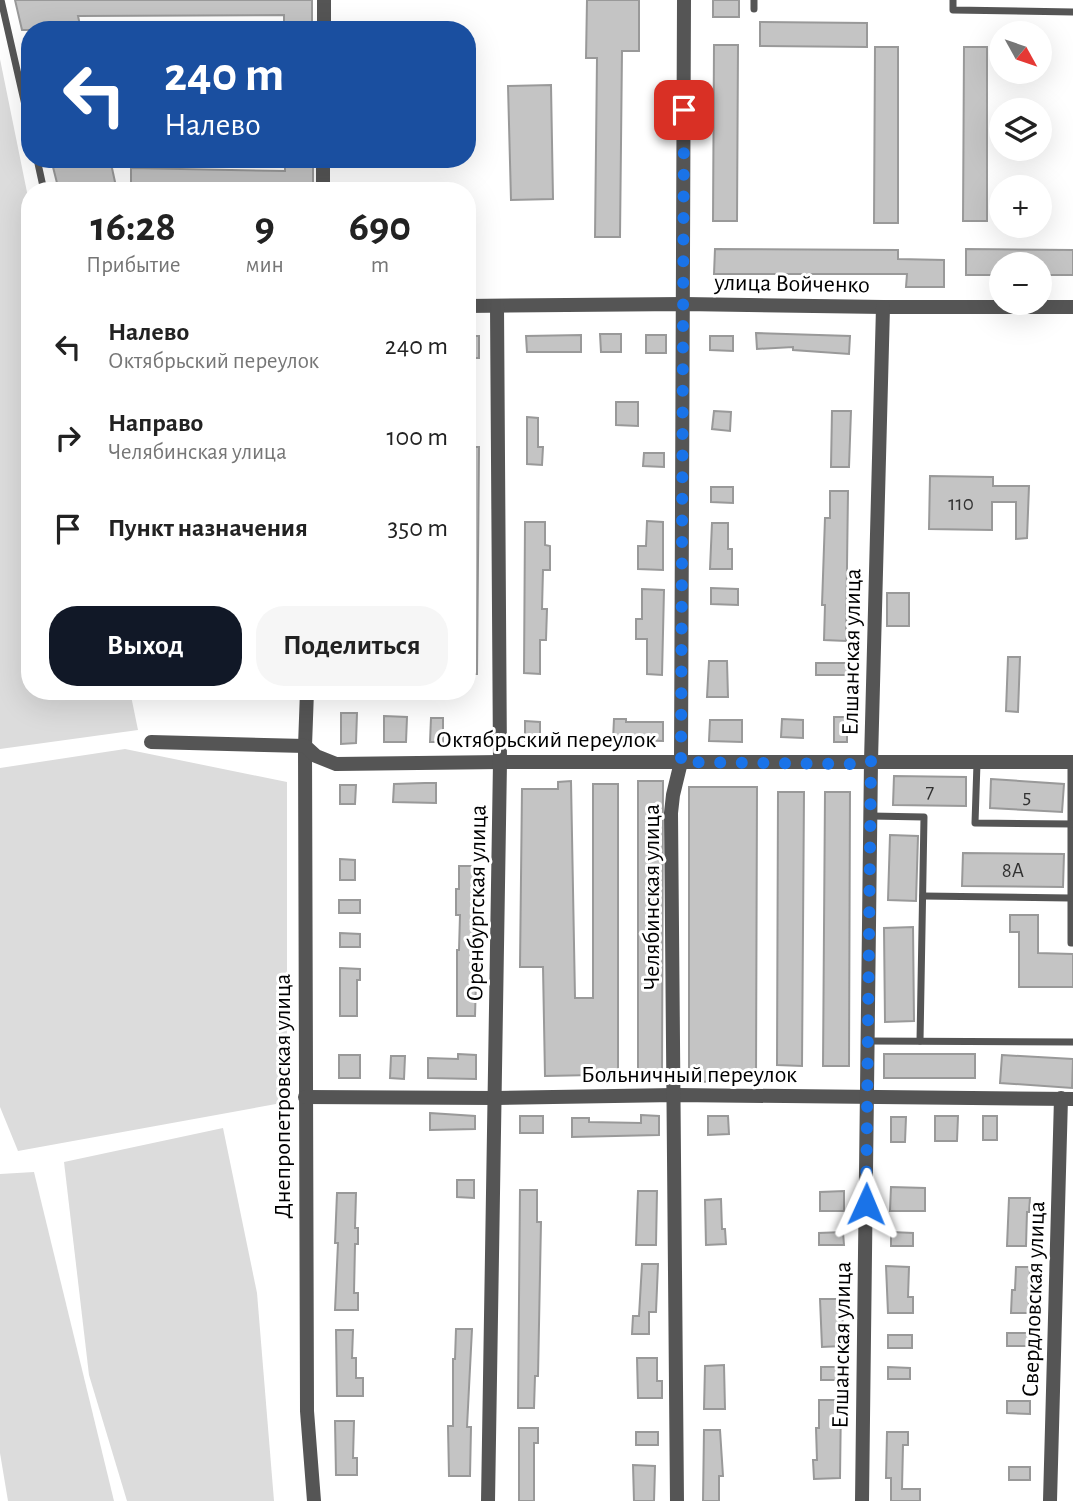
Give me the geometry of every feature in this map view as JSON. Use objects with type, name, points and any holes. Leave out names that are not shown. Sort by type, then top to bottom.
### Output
[{"type":"street","points":[[324,0],[324,21]]},
{"type":"street","name":"Челябинская улица","points":[[677,1501],[671,813],[681,762],[684,0]]},
{"type":"street","name":"улица Войченко","points":[[476,306],[684,304],[1073,307]]},
{"type":"street","name":"Оренбургская улица","points":[[488,1501],[500,762],[497,306]]},
{"type":"street","name":"Елшанская улица","points":[[862,1501],[870,816],[883,307]]},
{"type":"street","name":"Днепропетровская улица","points":[[307,700],[307,1411],[314,1501]]},
{"type":"street","name":"Октябрьский переулок","points":[[151,742],[305,746],[316,757],[336,764],[1072,762]]},
{"type":"street","name":"Больничный переулок","points":[[305,1097],[675,1095],[1067,1098]]},
{"type":"street","name":"Свердловская улица","points":[[1050,1501],[1067,1098]]},
{"type":"lane","points":[[1,0],[21,88]]},
{"type":"lane","points":[[953,0],[953,10],[1073,12]]},
{"type":"lane","points":[[976,762],[975,823],[1072,824]]},
{"type":"lane","points":[[1072,762],[1070,898],[1073,943]]},
{"type":"lane","points":[[870,816],[924,817],[920,1041]]},
{"type":"lane","points":[[923,896],[1070,898]]},
{"type":"lane","points":[[868,1041],[1073,1042]]},
{"type":"shaded area","points":[[0,59],[25,182],[21,182],[21,700],[132,700],[138,730],[0,749]]},
{"type":"shaded area","points":[[125,749],[287,782],[287,1102],[18,1151],[0,1107],[0,768]]},
{"type":"shaded area","points":[[223,1128],[257,1293],[274,1501],[127,1501],[89,1375],[64,1162]]},
{"type":"shaded area","points":[[34,1172],[114,1501],[8,1501],[0,1453],[0,1174]]},
{"type":"building","points":[[15,0],[312,0],[312,21],[284,21],[284,15],[78,16],[79,21],[21,21],[21,26]]},
{"type":"building","points":[[587,0],[639,0],[639,51],[622,51],[620,237],[595,237],[597,58],[586,58]]},
{"type":"building","points":[[713,0],[739,0],[739,17],[713,17]]},
{"type":"building","points":[[760,22],[867,23],[867,47],[760,46]]},
{"type":"building","points":[[714,45],[738,45],[737,221],[713,221]]},
{"type":"building","points":[[875,47],[898,47],[898,223],[874,223]]},
{"type":"building","points":[[964,47],[987,47],[987,221],[963,221]]},
{"type":"building","points":[[551,85],[553,199],[511,200],[508,86]]},
{"type":"building","points":[[53,168],[112,168],[115,182],[57,182]]},
{"type":"building","points":[[131,168],[285,171],[285,168],[313,168],[313,182],[131,182]]},
{"type":"building","points":[[715,249],[898,250],[898,259],[944,260],[944,287],[906,287],[907,274],[714,274]]},
{"type":"building","points":[[966,249],[1073,250],[1073,275],[1052,275],[1052,252],[989,252],[989,275],[966,275]]},
{"type":"building","points":[[756,333],[850,336],[849,354],[793,350],[793,347],[757,349]]},
{"type":"building","points":[[600,334],[621,334],[621,352],[601,352]]},
{"type":"building","points":[[581,335],[581,352],[527,352],[526,336]]},
{"type":"building","points":[[646,335],[666,335],[666,353],[646,353]]},
{"type":"building","points":[[476,336],[479,336],[479,358],[476,358]]},
{"type":"building","points":[[710,336],[733,336],[733,351],[710,350]]},
{"type":"building","points":[[616,402],[638,402],[638,426],[616,425]]},
{"type":"building","points":[[714,411],[731,412],[730,431],[712,429]]},
{"type":"building","points":[[832,411],[851,411],[849,467],[831,467]]},
{"type":"building","points":[[527,417],[538,418],[538,447],[543,447],[542,465],[527,464]]},
{"type":"building","points":[[476,447],[479,447],[477,674]]},
{"type":"building","points":[[644,453],[664,453],[664,467],[643,466]]},
{"type":"building","points":[[930,476],[993,477],[993,486],[1029,486],[1027,538],[1016,539],[1016,502],[992,502],[992,530],[929,529]]},
{"type":"building","points":[[711,487],[733,487],[733,503],[711,502]]},
{"type":"building","points":[[830,491],[848,491],[846,641],[824,640],[825,605],[822,605],[825,518],[830,518]]},
{"type":"building","points":[[647,521],[663,522],[663,570],[638,569],[638,546],[646,546]]},
{"type":"building","points":[[525,522],[545,522],[545,545],[550,546],[550,570],[543,570],[542,609],[547,609],[546,640],[540,640],[540,674],[524,673]]},
{"type":"building","points":[[712,523],[728,523],[728,549],[732,549],[732,569],[710,569]]},
{"type":"building","points":[[711,588],[738,589],[738,605],[711,604]]},
{"type":"building","points":[[642,589],[664,590],[662,675],[647,674],[647,639],[636,639],[636,619],[642,619]]},
{"type":"building","points":[[887,593],[909,593],[909,626],[887,626]]},
{"type":"building","points":[[1008,657],[1020,657],[1018,712],[1006,711]]},
{"type":"building","points":[[709,661],[727,661],[728,697],[707,697]]},
{"type":"building","points":[[816,663],[847,663],[847,675],[816,675]]},
{"type":"building","points":[[341,713],[357,713],[356,743],[341,744]]},
{"type":"building","points":[[384,716],[407,717],[406,742],[384,742]]},
{"type":"building","points":[[834,717],[847,717],[847,742],[834,742]]},
{"type":"building","points":[[431,718],[443,718],[443,742],[430,742]]},
{"type":"building","points":[[614,719],[626,719],[626,722],[663,722],[663,741],[613,740]]},
{"type":"building","points":[[782,719],[803,720],[803,738],[781,737]]},
{"type":"building","points":[[710,720],[742,720],[742,742],[709,741]]},
{"type":"building","points":[[525,721],[540,722],[540,743],[525,743]]},
{"type":"building","points":[[894,776],[966,777],[966,806],[893,805]]},
{"type":"building","points":[[991,779],[1064,784],[1062,812],[990,808]]},
{"type":"building","points":[[571,781],[575,998],[593,998],[593,784],[618,784],[618,1077],[593,1079],[593,1075],[545,1076],[543,967],[520,967],[522,789],[558,789],[558,782]]},
{"type":"building","points":[[638,781],[663,781],[662,1074],[638,1076]]},
{"type":"building","points":[[436,783],[436,803],[393,802],[394,784]]},
{"type":"building","points":[[340,785],[356,785],[355,804],[340,804]]},
{"type":"building","points":[[689,787],[757,787],[756,1081],[689,1082]]},
{"type":"building","points":[[778,792],[804,792],[802,1066],[777,1065]]},
{"type":"building","points":[[825,792],[850,792],[849,1066],[823,1066]]},
{"type":"building","points":[[890,835],[918,836],[916,901],[888,900]]},
{"type":"building","points":[[963,853],[1064,854],[1063,887],[962,886]]},
{"type":"building","points":[[340,859],[355,860],[355,880],[340,880]]},
{"type":"building","points":[[459,866],[475,866],[475,950],[480,950],[480,982],[476,982],[475,1016],[457,1016],[460,915],[456,915],[456,889],[459,889]]},
{"type":"building","points":[[339,900],[360,900],[360,913],[339,913]]},
{"type":"building","points":[[1010,915],[1038,915],[1038,953],[1073,954],[1073,987],[1019,987],[1019,932],[1010,932]]},
{"type":"building","points":[[913,927],[914,1021],[885,1022],[884,928]]},
{"type":"building","points":[[340,933],[360,934],[360,947],[340,947]]},
{"type":"building","points":[[340,968],[360,969],[360,980],[357,980],[357,1016],[340,1016]]},
{"type":"building","points":[[458,1054],[476,1055],[476,1079],[428,1078],[428,1058],[458,1059]]},
{"type":"building","points":[[884,1054],[975,1054],[975,1078],[884,1078]]},
{"type":"building","points":[[339,1055],[360,1055],[360,1078],[339,1078]]},
{"type":"building","points":[[1002,1055],[1073,1059],[1072,1088],[1000,1083]]},
{"type":"building","points":[[391,1056],[405,1056],[404,1079],[390,1078]]},
{"type":"building","points":[[430,1113],[475,1116],[475,1129],[430,1130]]},
{"type":"building","points":[[641,1115],[659,1116],[659,1135],[572,1137],[572,1118],[589,1118],[589,1122],[641,1123]]},
{"type":"building","points":[[520,1116],[543,1116],[543,1133],[520,1133]]},
{"type":"building","points":[[708,1116],[728,1116],[729,1134],[708,1135]]},
{"type":"building","points":[[935,1116],[958,1116],[957,1141],[935,1141]]},
{"type":"building","points":[[983,1116],[997,1116],[997,1140],[983,1140]]},
{"type":"building","points":[[891,1117],[906,1117],[905,1142],[891,1142]]},
{"type":"building","points":[[457,1180],[474,1180],[474,1198],[457,1197]]},
{"type":"building","points":[[891,1187],[925,1188],[925,1211],[890,1211]]},
{"type":"building","points":[[520,1190],[537,1190],[537,1222],[541,1222],[538,1376],[535,1376],[534,1408],[518,1408]]},
{"type":"building","points":[[638,1191],[657,1191],[656,1245],[636,1245]]},
{"type":"building","points":[[844,1191],[844,1211],[820,1211],[820,1192]]},
{"type":"building","points":[[337,1193],[356,1193],[355,1228],[358,1228],[358,1244],[355,1244],[354,1293],[358,1293],[358,1310],[335,1310]]},
{"type":"building","points":[[1009,1198],[1030,1198],[1026,1246],[1007,1246]]},
{"type":"building","points":[[721,1199],[722,1229],[725,1229],[726,1244],[706,1245],[705,1200]]},
{"type":"building","points":[[843,1232],[844,1245],[819,1245],[819,1233]]},
{"type":"building","points":[[891,1232],[913,1233],[913,1246],[891,1246]]},
{"type":"building","points":[[642,1264],[658,1264],[656,1312],[649,1312],[649,1334],[632,1334],[633,1316],[639,1316]]},
{"type":"building","points":[[886,1266],[909,1267],[908,1297],[913,1297],[913,1313],[888,1313]]},
{"type":"building","points":[[1016,1267],[1030,1267],[1029,1313],[1011,1313]]},
{"type":"building","points":[[820,1299],[843,1299],[842,1346],[822,1347]]},
{"type":"building","points":[[456,1329],[472,1329],[467,1427],[471,1427],[470,1476],[449,1476],[448,1426],[453,1426]]},
{"type":"building","points":[[336,1330],[353,1330],[352,1358],[356,1358],[356,1378],[363,1378],[363,1396],[337,1396]]},
{"type":"building","points":[[1007,1333],[1030,1333],[1030,1346],[1007,1346]]},
{"type":"building","points":[[888,1335],[912,1335],[912,1348],[888,1348]]},
{"type":"building","points":[[637,1358],[657,1358],[657,1381],[662,1381],[662,1398],[638,1398]]},
{"type":"building","points":[[724,1365],[725,1409],[704,1409],[705,1366]]},
{"type":"building","points":[[821,1367],[841,1367],[842,1380],[821,1380]]},
{"type":"building","points":[[888,1367],[910,1368],[910,1379],[888,1379]]},
{"type":"building","points":[[819,1400],[841,1400],[840,1478],[814,1479],[813,1460],[817,1460]]},
{"type":"building","points":[[1007,1401],[1030,1401],[1030,1414],[1007,1413]]},
{"type":"building","points":[[335,1421],[354,1421],[353,1458],[357,1458],[357,1475],[336,1475]]},
{"type":"building","points":[[519,1428],[538,1428],[538,1443],[534,1443],[534,1501],[519,1501]]},
{"type":"building","points":[[704,1430],[720,1430],[723,1476],[719,1476],[719,1501],[703,1501]]},
{"type":"building","points":[[636,1432],[658,1432],[658,1445],[636,1445]]},
{"type":"building","points":[[887,1432],[908,1432],[908,1445],[903,1445],[902,1489],[920,1489],[920,1501],[891,1501],[891,1478],[886,1478]]},
{"type":"building","points":[[633,1465],[655,1466],[654,1501],[634,1501]]},
{"type":"building","points":[[1009,1467],[1030,1467],[1030,1480],[1009,1480]]},
{"type":"route","points":[[684,110],[681,762],[850,764],[871,761],[866,1204]]}]
